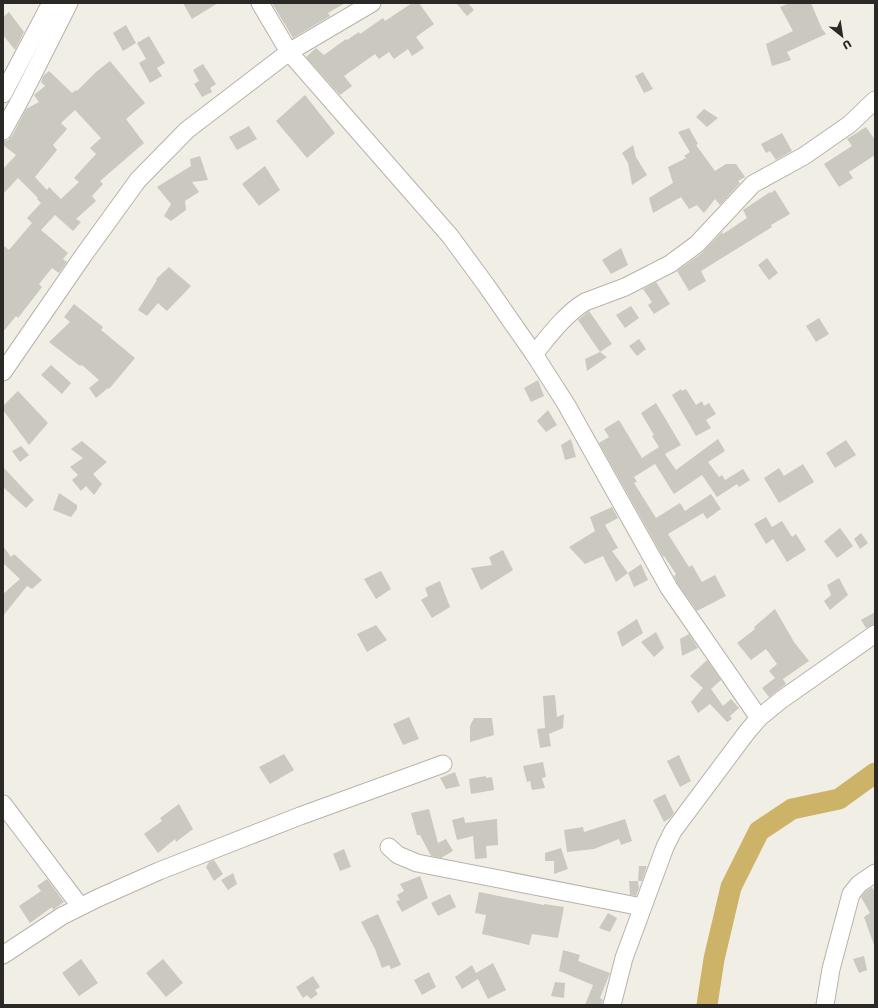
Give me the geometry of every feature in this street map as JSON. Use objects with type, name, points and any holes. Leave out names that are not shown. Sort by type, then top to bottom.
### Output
[{"type":"street","points":[[3,131],[37,45],[51,3]]},
{"type":"street","points":[[3,94],[37,45],[69,3]]},
{"type":"street","points":[[260,3],[289,52],[450,236],[486,285],[534,354],[572,413],[668,588],[758,718]]},
{"type":"street","points":[[3,372],[83,256],[138,180],[187,130],[289,52],[372,3]]},
{"type":"street","points":[[534,354],[554,330],[579,305],[625,288],[670,264],[697,244],[753,184],[804,156],[823,143],[850,124],[875,100]]},
{"type":"street","points":[[612,1005],[624,958],[658,863],[673,831],[758,718],[781,700],[875,634]]},
{"type":"street","points":[[3,955],[62,916],[80,906],[159,871],[443,764]]},
{"type":"street","points":[[3,804],[80,906]]},
{"type":"street","points":[[389,847],[398,855],[417,863],[642,907]]},
{"type":"street","points":[[825,1005],[830,969],[851,894],[859,884],[875,873]]},
{"type":"building","points":[[183,3],[218,3],[192,19]]},
{"type":"building","points":[[272,3],[345,3],[328,13],[330,16],[293,38]]},
{"type":"building","points":[[412,3],[419,3],[434,24],[416,37],[424,48],[412,56],[408,49],[394,59],[389,52],[379,59],[375,54],[344,76],[352,86],[340,95],[306,57],[316,48],[324,55],[346,39],[347,40],[359,32],[360,34],[383,18],[385,21]]},
{"type":"building","points":[[456,3],[468,3],[474,10],[467,16]]},
{"type":"building","points":[[790,3],[811,3],[822,29],[826,34],[787,52],[791,60],[772,66],[766,44],[793,31],[780,7]]},
{"type":"building","points":[[9,12],[24,32],[15,50],[3,35],[3,17]]},
{"type":"building","points":[[126,25],[136,43],[123,51],[113,33]]},
{"type":"building","points":[[149,36],[165,63],[157,68],[162,76],[150,83],[139,63],[146,59],[137,43]]},
{"type":"building","points":[[110,61],[145,103],[126,119],[144,143],[100,181],[103,184],[92,196],[96,201],[76,219],[81,222],[73,231],[55,215],[41,230],[68,253],[63,259],[67,262],[59,273],[52,268],[39,284],[42,287],[18,318],[16,316],[3,332],[3,245],[9,250],[32,223],[27,218],[41,203],[18,178],[3,194],[3,169],[16,155],[3,145],[3,141],[8,140],[12,136],[26,109],[39,102],[34,95],[45,86],[41,82],[43,76],[49,71],[72,93],[76,90],[77,91],[96,72]],"holes":[[[75,110],[101,138],[90,148],[96,154],[74,178],[79,182],[61,199],[49,187],[47,190],[35,177],[57,150],[53,145],[67,129],[61,123]]]},
{"type":"building","points":[[203,64],[216,84],[210,88],[212,92],[202,97],[194,84],[199,81],[193,70]]},
{"type":"building","points":[[643,72],[653,89],[644,93],[635,76]]},
{"type":"building","points":[[305,95],[335,133],[307,158],[276,121]]},
{"type":"building","points":[[704,109],[718,118],[707,127],[696,117]]},
{"type":"building","points":[[249,126],[257,139],[237,150],[229,137]]},
{"type":"building","points":[[866,127],[875,140],[875,155],[849,172],[853,178],[839,187],[824,164],[852,146],[847,139]]},
{"type":"building","points":[[689,128],[698,144],[696,145],[715,171],[726,164],[736,164],[745,177],[738,181],[740,183],[720,205],[715,199],[704,213],[697,205],[689,209],[681,197],[653,213],[649,198],[673,183],[668,167],[686,158],[684,156],[690,152],[678,132]]},
{"type":"building","points":[[782,133],[792,151],[776,160],[770,151],[766,153],[761,144]]},
{"type":"building","points":[[633,145],[636,157],[647,175],[632,185],[628,163],[622,153]]},
{"type":"building","points":[[200,156],[208,180],[192,182],[199,192],[185,201],[186,210],[171,221],[164,216],[171,204],[157,187],[191,166],[190,159]]},
{"type":"building","points":[[265,166],[280,190],[259,206],[242,184]]},
{"type":"building","points":[[775,190],[790,214],[771,225],[772,227],[701,271],[706,281],[689,291],[677,271],[702,253],[722,232],[723,234],[747,218],[743,210]]},
{"type":"building","points":[[621,248],[628,265],[611,274],[602,260]]},
{"type":"building","points":[[767,258],[778,273],[769,280],[758,265]]},
{"type":"building","points":[[169,267],[191,286],[167,311],[158,303],[147,316],[138,310],[157,280],[156,279]]},
{"type":"building","points":[[656,282],[670,304],[654,314],[648,305],[652,302],[643,289]]},
{"type":"building","points":[[74,304],[103,327],[101,330],[135,358],[109,389],[108,388],[96,398],[89,388],[99,380],[82,365],[80,366],[49,342],[70,322],[64,317]]},
{"type":"building","points":[[631,306],[639,318],[625,328],[616,315]]},
{"type":"building","points":[[589,311],[612,344],[600,352],[578,320]]},
{"type":"building","points":[[819,318],[829,334],[816,342],[806,326]]},
{"type":"building","points":[[639,339],[646,349],[637,356],[629,346]]},
{"type":"building","points":[[600,352],[607,357],[587,371],[585,359]]},
{"type":"building","points":[[51,365],[71,383],[62,394],[41,375]]},
{"type":"building","points":[[538,380],[544,396],[531,402],[524,388]]},
{"type":"building","points":[[681,389],[682,391],[686,389],[696,405],[702,401],[704,406],[709,403],[716,414],[706,420],[711,428],[696,436],[672,395]]},
{"type":"building","points":[[18,391],[48,423],[29,445],[3,410],[3,406]]},
{"type":"building","points":[[656,403],[681,445],[665,454],[676,470],[718,439],[725,451],[708,462],[719,477],[722,475],[725,480],[743,469],[750,480],[739,487],[737,484],[717,497],[702,475],[674,494],[655,464],[634,477],[637,482],[634,483],[656,518],[680,503],[685,511],[711,494],[721,509],[707,519],[703,513],[668,534],[689,567],[692,565],[702,582],[715,575],[726,596],[697,611],[677,583],[674,576],[676,574],[664,556],[663,557],[599,443],[609,437],[604,429],[619,420],[642,458],[659,447],[641,413]]},
{"type":"building","points":[[548,410],[557,425],[546,432],[537,421]]},
{"type":"building","points":[[571,439],[576,457],[565,460],[561,445]]},
{"type":"building","points":[[846,440],[856,455],[835,468],[826,453]]},
{"type":"building","points":[[82,441],[107,462],[93,474],[102,484],[94,495],[86,486],[81,491],[72,480],[78,475],[70,467],[83,458],[71,449]]},
{"type":"building","points":[[21,446],[29,455],[20,462],[12,451]]},
{"type":"building","points":[[803,464],[814,482],[779,503],[764,478],[779,468],[784,476]]},
{"type":"building","points":[[3,467],[34,500],[26,508],[3,487]]},
{"type":"building","points":[[59,493],[77,505],[77,509],[71,517],[53,510]]},
{"type":"building","points":[[612,507],[618,518],[605,525],[618,548],[612,551],[628,573],[616,582],[603,556],[585,564],[569,547],[595,531],[590,517]]},
{"type":"building","points":[[766,517],[772,527],[782,521],[792,537],[796,534],[806,550],[787,562],[773,539],[766,544],[754,524]]},
{"type":"building","points":[[840,528],[853,546],[837,558],[824,541]]},
{"type":"building","points":[[861,533],[868,543],[860,549],[854,539]]},
{"type":"building","points":[[3,546],[11,557],[14,554],[42,580],[32,589],[27,586],[3,616],[3,594],[20,579],[3,563]]},
{"type":"building","points":[[503,550],[513,570],[481,590],[471,568],[492,565],[489,557]]},
{"type":"building","points":[[641,564],[648,580],[634,587],[628,573]]},
{"type":"building","points":[[381,571],[391,589],[376,599],[364,579]]},
{"type":"building","points":[[839,578],[848,595],[830,610],[824,601],[831,595],[827,585]]},
{"type":"building","points":[[440,581],[450,607],[432,618],[421,600],[428,596],[425,588]]},
{"type":"building","points":[[775,609],[794,642],[809,661],[783,679],[786,684],[769,697],[762,688],[775,678],[769,671],[777,664],[766,649],[751,660],[737,643],[755,629],[754,627]]},
{"type":"building","points":[[875,612],[875,624],[866,628],[861,620]]},
{"type":"building","points":[[637,619],[643,633],[622,647],[617,632]]},
{"type":"building","points":[[376,625],[387,640],[367,652],[357,634]]},
{"type":"building","points":[[656,632],[664,648],[654,657],[641,642]]},
{"type":"building","points":[[689,634],[698,648],[682,656],[680,639]]},
{"type":"building","points":[[707,660],[721,680],[711,689],[723,706],[731,699],[739,708],[730,716],[732,719],[727,722],[710,704],[698,713],[691,702],[703,688],[690,676]]},
{"type":"building","points":[[555,695],[557,717],[564,714],[563,728],[549,734],[551,746],[540,748],[537,729],[545,728],[543,696]]},
{"type":"building","points":[[409,717],[419,739],[403,745],[393,724]]},
{"type":"building","points":[[474,718],[492,718],[494,735],[470,742],[470,726]]},
{"type":"building","points":[[284,754],[294,770],[270,784],[259,767]]},
{"type":"building","points":[[679,755],[691,781],[680,787],[667,761]]},
{"type":"building","points":[[543,762],[546,777],[542,778],[545,788],[532,790],[530,781],[527,782],[523,766]]},
{"type":"building","points":[[455,772],[460,786],[446,789],[440,778]]},
{"type":"building","points":[[486,776],[486,778],[492,777],[494,790],[471,794],[469,779]]},
{"type":"building","points":[[665,794],[674,813],[664,822],[653,800]]},
{"type":"building","points":[[179,804],[193,829],[176,842],[175,839],[158,853],[144,834],[162,821],[160,818]]},
{"type":"building","points":[[429,809],[438,843],[446,839],[453,851],[441,858],[431,856],[420,835],[417,835],[411,813]]},
{"type":"building","points":[[464,817],[465,823],[497,819],[498,845],[486,846],[487,858],[475,859],[473,836],[457,840],[452,820]]},
{"type":"building","points":[[625,819],[632,841],[621,845],[619,839],[594,849],[567,852],[564,830],[583,827],[584,832]]},
{"type":"building","points":[[561,848],[568,869],[554,874],[554,861],[545,861],[545,853]]},
{"type":"building","points":[[344,849],[351,867],[340,871],[333,854]]},
{"type":"building","points":[[214,860],[223,874],[214,881],[206,867],[209,862]]},
{"type":"building","points":[[639,866],[647,866],[642,881],[638,881]]},
{"type":"building","points":[[233,873],[237,884],[228,890],[221,880]]},
{"type":"building","points":[[420,876],[428,898],[402,912],[396,901],[400,900],[397,895],[404,891],[400,884]]},
{"type":"building","points":[[47,879],[64,902],[53,910],[52,907],[30,923],[19,906],[41,891],[37,886]]},
{"type":"building","points":[[629,881],[638,881],[639,888],[636,896],[630,895]]},
{"type":"building","points":[[872,887],[875,892],[874,945],[864,917],[870,913],[861,897]]},
{"type":"building","points":[[479,892],[544,905],[564,907],[558,938],[532,934],[529,945],[482,934],[486,915],[475,913]]},
{"type":"building","points":[[450,894],[456,907],[438,916],[431,903]]},
{"type":"building","points":[[608,913],[617,918],[610,932],[599,928]]},
{"type":"building","points":[[378,914],[401,965],[391,969],[389,965],[382,968],[375,949],[361,922]]},
{"type":"building","points":[[563,950],[580,955],[578,961],[610,973],[600,998],[603,1000],[602,1005],[585,1005],[593,985],[559,971]]},
{"type":"building","points":[[864,956],[867,970],[859,973],[853,959]]},
{"type":"building","points":[[81,959],[98,983],[79,996],[62,973]]},
{"type":"building","points":[[163,959],[183,983],[166,997],[146,973]]},
{"type":"building","points":[[493,963],[506,990],[488,999],[478,979],[462,989],[455,977],[472,965],[476,973]]},
{"type":"building","points":[[429,972],[436,987],[422,995],[414,980]]},
{"type":"building","points":[[313,976],[320,987],[315,990],[318,994],[311,999],[307,995],[303,998],[296,987]]},
{"type":"building","points":[[555,982],[565,983],[564,998],[551,996]]},
{"type":"waterway","points":[[707,1005],[714,959],[731,887],[759,831],[792,809],[839,799],[875,773]]}]
